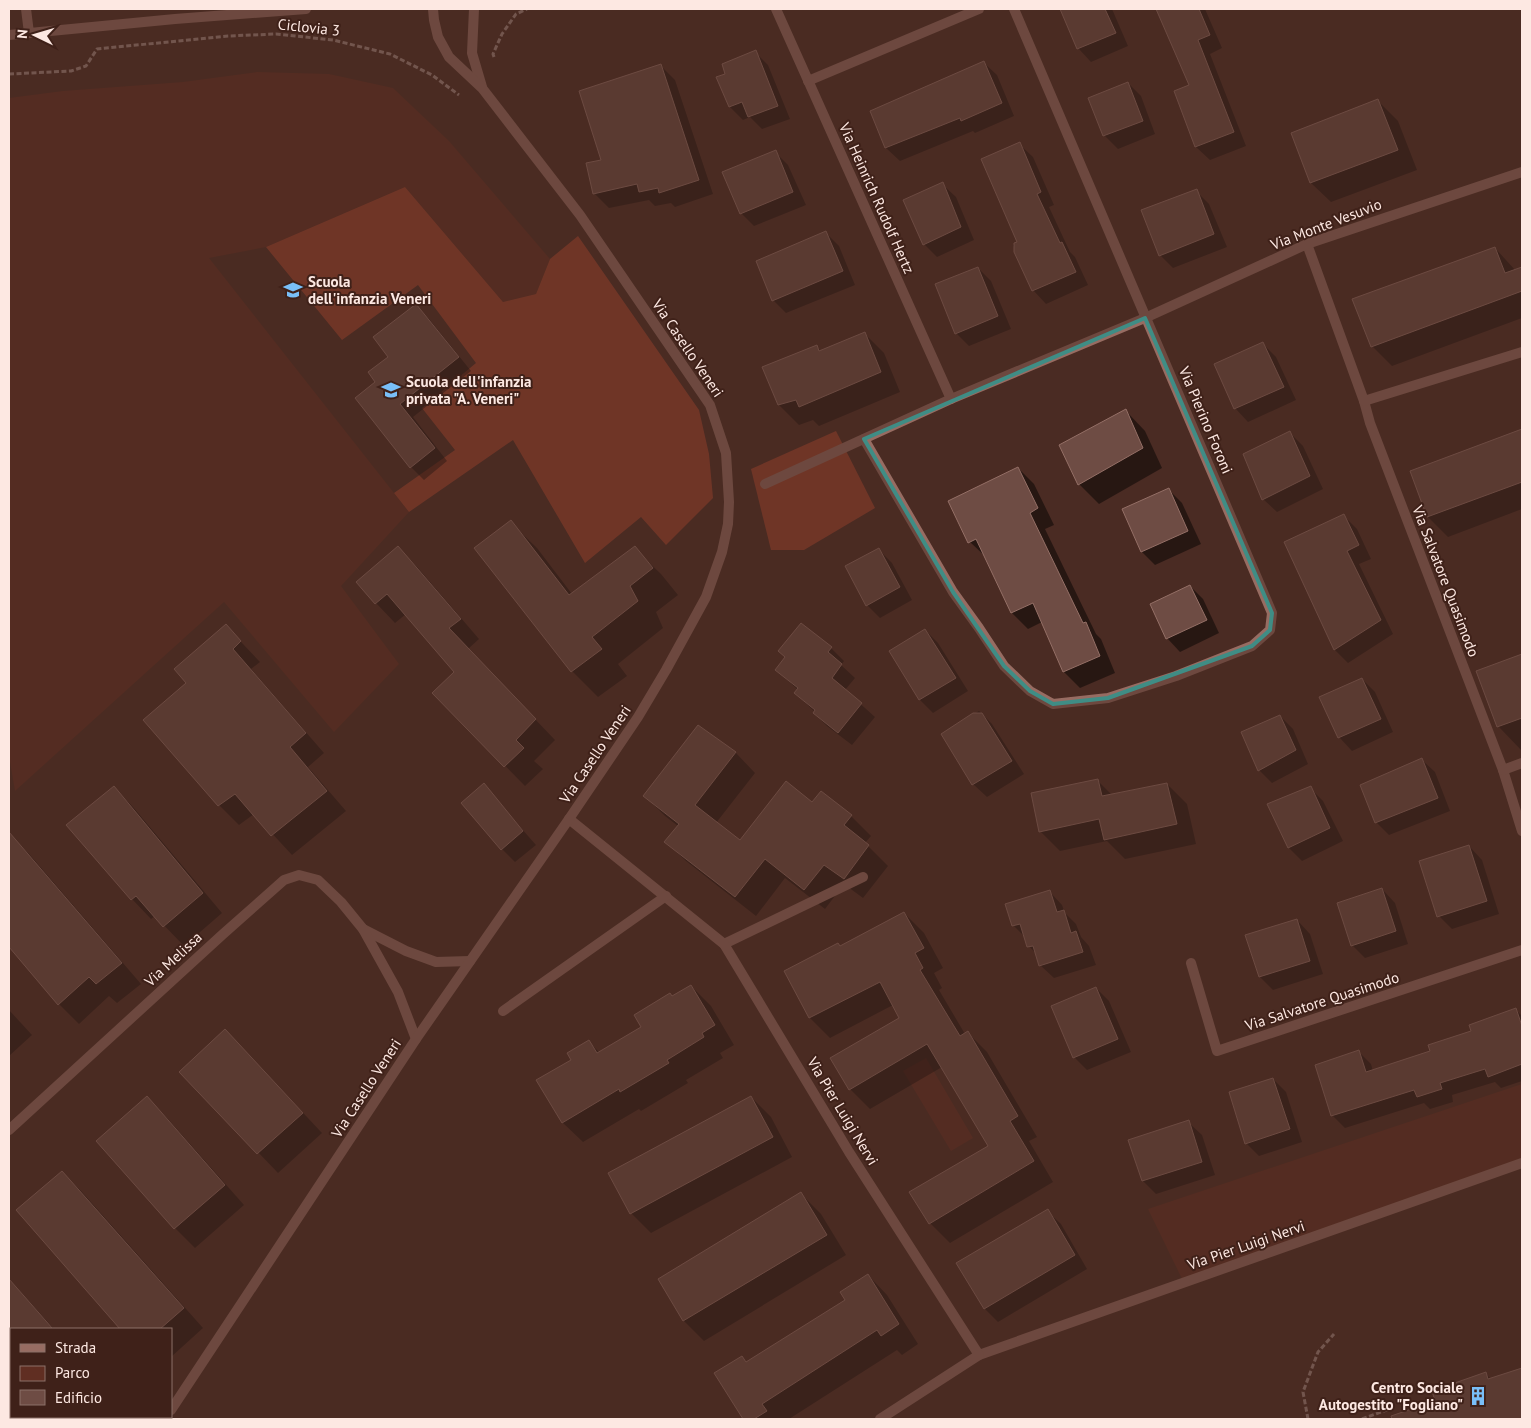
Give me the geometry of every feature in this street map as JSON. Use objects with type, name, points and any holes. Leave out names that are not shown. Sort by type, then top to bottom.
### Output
[{"type":"street","points":[[26,9],[29,33]]},
{"type":"street","points":[[9,35],[306,9]]},
{"type":"street","name":"Via Casello Veneri","points":[[172,1408],[416,1039],[638,717],[706,597],[722,552],[728,524],[729,502],[726,454],[710,405],[580,215],[482,88],[449,57],[438,38],[433,9]]},
{"type":"street","name":"Via Casello Veneri","points":[[474,9],[472,53],[482,88]]},
{"type":"street","name":"Via Heinrich Rudolf Hertz","points":[[776,9],[952,399]]},
{"type":"street","points":[[808,81],[979,9]]},
{"type":"street","name":"Via Pierino Foroni","points":[[864,439],[952,592],[1004,666],[1030,691],[1053,704],[1108,698],[1176,676],[1252,646],[1270,630],[1272,613],[1014,9]]},
{"type":"street","name":"Via Monte Vesuvio","points":[[1145,318],[1307,244],[1522,172]]},
{"type":"street","name":"Via Salvatore Quasimodo","points":[[1307,244],[1364,401],[1370,423],[1503,770],[1522,830]]},
{"type":"street","points":[[765,484],[952,399],[1145,318]]},
{"type":"street","points":[[1364,401],[1522,352]]},
{"type":"street","points":[[1503,770],[1522,764]]},
{"type":"street","name":"Via Pier Luigi Nervi","points":[[569,819],[724,944],[849,1152],[979,1355]]},
{"type":"street","name":"Via Melissa","points":[[9,1130],[222,934],[284,880],[299,875],[318,880],[341,902],[363,929],[395,985],[416,1039]]},
{"type":"street","points":[[724,944],[863,878]]},
{"type":"street","points":[[503,1011],[666,896]]},
{"type":"street","name":"Via Melissa","points":[[363,929],[406,951],[436,962],[470,961]]},
{"type":"street","name":"Via Salvatore Quasimodo","points":[[1191,963],[1217,1051],[1522,950]]},
{"type":"street","name":"Via Pier Luigi Nervi","points":[[880,1419],[979,1355],[1522,1164]]},
{"type":"path","points":[[495,64],[493,54],[502,34],[516,14],[527,9]]},
{"type":"path","name":"Ciclovia 3","points":[[9,74],[71,71],[86,66],[97,49],[228,36],[276,34],[334,40],[390,54],[432,75],[460,96]]},
{"type":"path","points":[[1308,1419],[1302,1392],[1318,1352],[1334,1334]]},
{"type":"path","points":[[1362,1419],[1392,1408]]},
{"type":"highlighted area","points":[[1145,318],[1272,613],[1270,630],[1252,646],[1108,698],[1053,704],[1030,691],[1004,666],[953,592],[864,439]]},
{"type":"green space","name":"Scuola dell'infanzia Veneri","points":[[257,72],[329,74],[393,88],[449,141],[550,259],[536,294],[503,302],[405,187],[266,247],[209,258],[409,512],[341,586],[399,664],[334,732],[224,602],[15,791],[9,756],[9,98],[63,91],[183,82]]},
{"type":"green space","points":[[926,1058],[973,1138],[951,1151],[903,1071]]},
{"type":"green space","points":[[1522,1084],[1522,1163],[1184,1283],[1148,1209]]},
{"type":"shaded area","points":[[405,187],[503,302],[536,294],[550,259],[578,236],[699,410],[709,454],[713,498],[666,545],[641,517],[585,563],[513,440],[409,512],[394,493],[455,450],[422,408],[476,363],[418,285],[342,340],[266,247]]},
{"type":"shaded area","points":[[836,431],[875,508],[804,550],[771,550],[751,469]]},
{"type":"building","points":[[1060,9],[1105,9],[1116,33],[1077,49]]},
{"type":"building","points":[[1156,9],[1199,9],[1210,35],[1198,40],[1234,132],[1195,147],[1174,91],[1189,85]]},
{"type":"building","points":[[756,50],[778,106],[748,117],[742,102],[729,107],[716,77],[725,74],[722,64]]},
{"type":"building","points":[[984,61],[1002,103],[961,121],[960,118],[885,148],[870,111]]},
{"type":"building","points":[[661,64],[699,180],[659,193],[658,188],[639,192],[637,184],[593,194],[586,163],[601,160],[579,91]]},
{"type":"building","points":[[1128,82],[1143,121],[1103,136],[1088,98]]},
{"type":"building","points":[[1378,99],[1398,150],[1310,183],[1291,133]]},
{"type":"building","points":[[1020,142],[1041,192],[1037,194],[1076,272],[1032,291],[1014,252],[1014,243],[1017,242],[981,159]]},
{"type":"building","points":[[776,150],[793,192],[740,214],[722,172]]},
{"type":"building","points":[[943,182],[961,227],[923,245],[903,200]]},
{"type":"building","points":[[1197,189],[1214,234],[1159,256],[1141,210]]},
{"type":"building","points":[[826,231],[843,271],[772,301],[756,261]]},
{"type":"building","points":[[1495,247],[1505,273],[1522,267],[1522,291],[1371,347],[1352,299]]},
{"type":"building","points":[[978,267],[998,316],[955,334],[935,284]]},
{"type":"building","name":"Scuola dell'infanzia privata \"A. Veneri\"","points":[[416,304],[459,357],[400,404],[435,448],[410,468],[355,398],[375,382],[368,372],[388,357],[373,337]]},
{"type":"building","points":[[865,332],[881,372],[799,407],[796,400],[778,405],[762,367],[817,345],[819,351]]},
{"type":"building","points":[[1263,342],[1284,387],[1234,409],[1214,364]]},
{"type":"building","points":[[1126,409],[1143,448],[1078,485],[1059,445]]},
{"type":"building","points":[[1522,429],[1522,482],[1427,517],[1410,471]]},
{"type":"building","points":[[1290,431],[1310,476],[1262,500],[1243,454]]},
{"type":"building","points":[[1018,467],[1038,508],[1030,513],[1083,623],[1086,622],[1100,656],[1063,672],[1033,603],[1011,613],[976,539],[968,543],[948,501]]},
{"type":"building","points":[[1169,488],[1188,531],[1141,552],[1122,509]]},
{"type":"building","points":[[1344,514],[1359,545],[1347,551],[1381,620],[1334,650],[1284,542]]},
{"type":"building","points":[[511,520],[569,595],[635,546],[653,568],[630,586],[638,601],[592,637],[602,649],[571,672],[474,548]]},
{"type":"building","points":[[398,546],[461,619],[449,628],[536,719],[516,740],[524,748],[504,767],[432,693],[454,672],[387,594],[375,604],[356,582]]},
{"type":"building","points":[[879,548],[900,587],[866,606],[845,566]]},
{"type":"building","points":[[1190,585],[1207,620],[1166,639],[1150,604]]},
{"type":"building","points":[[801,623],[832,647],[828,652],[842,664],[832,678],[862,703],[838,733],[813,713],[815,710],[794,693],[798,688],[775,670],[785,657],[778,651]]},
{"type":"building","points":[[226,624],[241,641],[233,649],[306,733],[290,747],[327,791],[271,836],[235,794],[218,806],[143,720],[186,683],[174,669]]},
{"type":"building","points":[[925,629],[956,678],[919,700],[889,651]]},
{"type":"building","points":[[1522,654],[1522,718],[1497,727],[1476,671]]},
{"type":"building","points":[[1362,678],[1381,719],[1338,738],[1319,697]]},
{"type":"building","points":[[973,713],[982,713],[1012,761],[972,785],[941,734]]},
{"type":"building","points":[[1280,715],[1296,750],[1258,771],[1241,732]]},
{"type":"building","points":[[698,725],[736,752],[695,805],[740,840],[786,781],[812,802],[821,791],[852,815],[844,825],[869,845],[844,879],[824,865],[804,890],[765,859],[735,897],[664,842],[679,824],[643,796]]},
{"type":"building","points":[[1422,758],[1438,798],[1375,823],[1360,785]]},
{"type":"building","points":[[1098,779],[1102,796],[1167,783],[1177,824],[1104,840],[1099,819],[1039,832],[1031,793]]},
{"type":"building","points":[[484,783],[523,831],[501,850],[461,803]]},
{"type":"building","points":[[114,786],[203,893],[163,927],[136,896],[131,900],[66,825]]},
{"type":"building","points":[[1311,786],[1330,828],[1288,848],[1267,804]]},
{"type":"building","points":[[9,832],[122,963],[96,984],[89,977],[58,1005],[9,947]]},
{"type":"building","points":[[1469,845],[1487,901],[1437,917],[1419,861]]},
{"type":"building","points":[[1382,888],[1396,931],[1351,946],[1337,903]]},
{"type":"building","points":[[1050,890],[1057,912],[1064,910],[1071,933],[1076,931],[1083,952],[1039,966],[1033,946],[1027,947],[1020,924],[1012,926],[1005,904]]},
{"type":"building","points":[[904,912],[924,948],[915,953],[923,968],[920,970],[960,1036],[968,1031],[1018,1116],[1010,1121],[1034,1161],[929,1224],[909,1192],[988,1146],[927,1044],[849,1090],[830,1058],[899,1018],[880,982],[809,1018],[784,971],[838,943],[840,946]]},
{"type":"building","points":[[1297,919],[1310,961],[1259,977],[1245,935]]},
{"type":"building","points":[[691,985],[715,1025],[702,1033],[704,1037],[667,1060],[669,1063],[620,1092],[619,1089],[562,1123],[536,1080],[571,1060],[567,1053],[589,1040],[597,1053],[641,1027],[634,1015],[670,993],[672,996]]},
{"type":"building","points":[[1096,987],[1118,1039],[1073,1058],[1051,1006]]},
{"type":"building","points":[[1516,1008],[1522,1026],[1522,1064],[1488,1077],[1485,1069],[1440,1083],[1442,1089],[1417,1097],[1414,1090],[1331,1116],[1315,1065],[1359,1050],[1366,1072],[1430,1051],[1428,1045],[1471,1031],[1469,1025]]},
{"type":"building","points":[[225,1029],[303,1113],[257,1154],[179,1072]]},
{"type":"building","points":[[1273,1078],[1290,1129],[1245,1144],[1229,1092]]},
{"type":"building","points":[[147,1096],[225,1185],[174,1229],[96,1141]]},
{"type":"building","points":[[751,1096],[773,1137],[630,1214],[608,1173]]},
{"type":"building","points":[[1189,1120],[1202,1162],[1142,1181],[1128,1140]]},
{"type":"building","points":[[62,1171],[184,1308],[161,1328],[119,1328],[16,1210]]},
{"type":"building","points":[[801,1192],[827,1235],[683,1321],[658,1279]]},
{"type":"building","points":[[1048,1209],[1075,1255],[984,1309],[956,1263]]},
{"type":"building","points":[[868,1274],[899,1324],[881,1336],[877,1330],[762,1404],[767,1411],[754,1419],[743,1419],[714,1373],[742,1356],[746,1362],[845,1300],[840,1292]]},
{"type":"building","points":[[9,1279],[52,1328],[9,1329]]},
{"type":"building","name":"Centro Sociale Autogestito \"Fogliano\"","points":[[1522,1368],[1522,1419],[1392,1419],[1391,1416],[1435,1401],[1432,1391],[1486,1372],[1488,1379]]},
{"type":"place","name":"Scuola dell'infanzia Veneri","points":[[293,290]]},
{"type":"place","name":"Scuola dell'infanzia privata \"A. Veneri\"","points":[[391,390]]},
{"type":"place","name":"Centro Sociale Autogestito \"Fogliano\"","points":[[1478,1396]]}]
